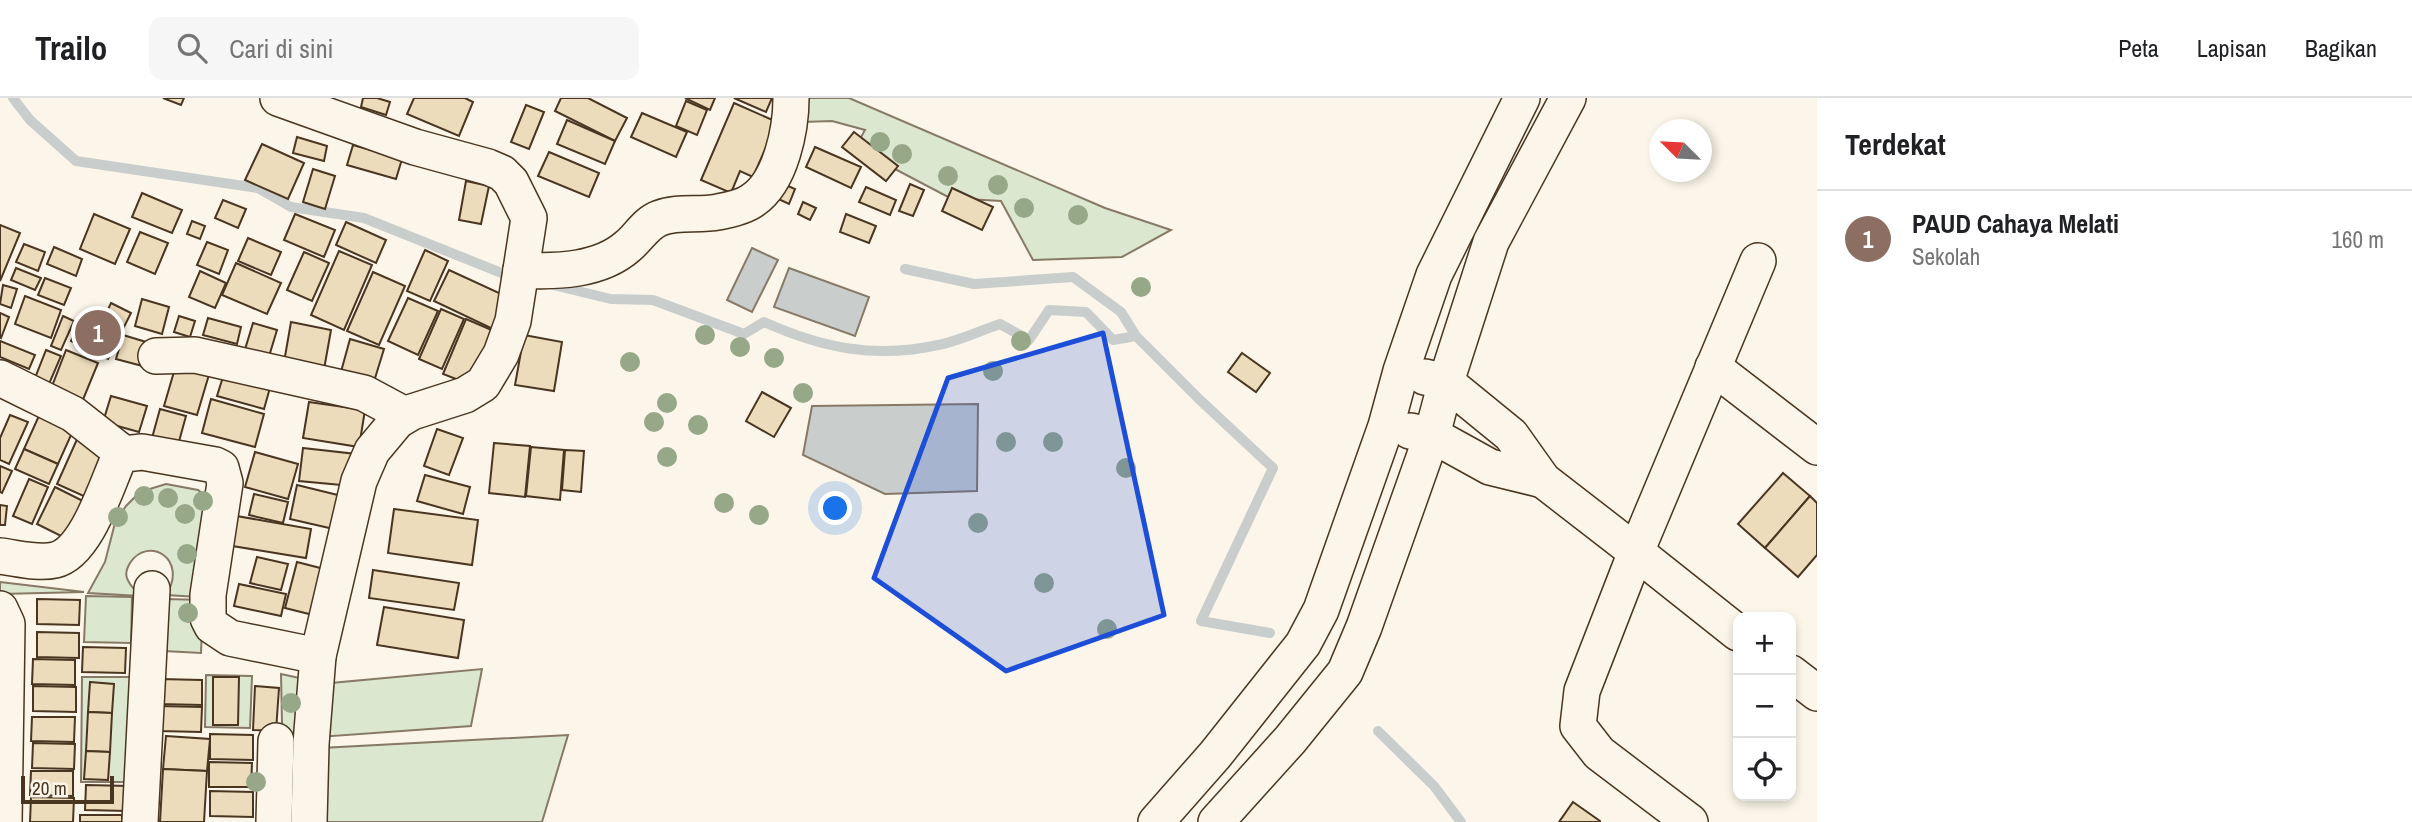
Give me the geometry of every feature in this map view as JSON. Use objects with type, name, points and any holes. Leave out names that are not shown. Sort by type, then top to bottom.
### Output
[{"type":"street","points":[[278,98],[415,147],[502,173],[511,182],[529,218],[513,321],[501,354],[487,379],[465,395],[405,415],[388,429],[372,451],[359,481],[318,656],[311,744],[309,822]]},
{"type":"street","points":[[521,273],[555,272],[583,266],[619,253],[650,223],[659,218],[669,215],[717,213],[751,202],[765,190],[775,174],[791,117],[791,98]]},
{"type":"street","points":[[1156,822],[1215,755],[1303,644],[1321,610],[1386,426],[1401,371],[1434,275],[1522,98]]},
{"type":"street","points":[[1216,822],[1290,740],[1345,672],[1364,627],[1433,435],[1446,382],[1491,242],[1568,98]]},
{"type":"street","points":[[1690,822],[1599,753],[1578,726],[1582,691],[1636,552],[1758,261]]},
{"type":"street","points":[[156,356],[195,355],[364,393],[405,415]]},
{"type":"street","points":[[1713,367],[1817,447]]},
{"type":"street","points":[[1401,371],[1446,382],[1511,435],[1543,480],[1733,629]]},
{"type":"street","points":[[0,378],[73,414],[124,454]]},
{"type":"street","points":[[1386,426],[1433,435],[1490,467],[1543,480]]},
{"type":"street","points":[[0,556],[48,561],[68,554],[82,539],[118,460],[124,454],[142,452],[195,460],[221,468],[225,476],[225,495],[208,595],[210,623],[215,630],[230,638],[318,656]]},
{"type":"street","points":[[140,822],[152,589]]},
{"type":"street","points":[[0,609],[6,624],[4,822]]},
{"type":"street","points":[[1321,610],[1364,627]]},
{"type":"street","points":[[1794,675],[1817,693]]},
{"type":"street","points":[[274,822],[275,741]]},
{"type":"highlighted area","points":[[1103,333],[1164,615],[1006,671],[874,578],[948,378]]},
{"type":"green space","points":[[807,98],[849,98],[1105,208],[1171,230],[1122,257],[1033,260],[1001,201],[950,198],[855,148],[865,130],[832,121],[803,122]]},
{"type":"green space","points":[[166,484],[198,490],[216,504],[199,597],[166,595],[172,582],[173,571],[163,555],[155,551],[138,555],[127,569],[128,581],[140,596],[88,593],[105,562],[115,523],[126,506],[140,492]]},
{"type":"green space","points":[[0,582],[84,592],[0,594]]},
{"type":"green space","points":[[86,596],[132,597],[131,643],[84,642]]},
{"type":"green space","points":[[166,599],[203,600],[201,653],[164,651]]},
{"type":"green space","points":[[482,669],[471,726],[319,737],[331,683]]},
{"type":"green space","points":[[281,674],[304,679],[306,822],[284,822]]},
{"type":"green space","points":[[206,675],[252,676],[250,728],[205,727]]},
{"type":"green space","points":[[82,677],[132,677],[130,782],[81,782]]},
{"type":"green space","points":[[568,735],[542,822],[324,822],[321,748]]},
{"type":"shaded area","points":[[752,248],[778,260],[752,312],[727,300]]},
{"type":"shaded area","points":[[789,268],[869,297],[855,336],[774,307]]},
{"type":"shaded area","points":[[978,404],[977,491],[885,494],[803,455],[812,406]]},
{"type":"building","points":[[163,98],[184,98],[181,105]]},
{"type":"building","points":[[363,98],[390,102],[386,115],[361,107]]},
{"type":"building","points":[[414,98],[465,98],[473,102],[459,136],[407,114]]},
{"type":"building","points":[[561,98],[588,98],[627,118],[615,141],[555,111]]},
{"type":"building","points":[[685,98],[715,98],[710,110]]},
{"type":"building","points":[[734,98],[772,98],[766,112]]},
{"type":"building","points":[[686,101],[707,110],[697,135],[676,126]]},
{"type":"building","points":[[734,103],[777,122],[753,177],[740,171],[731,193],[701,180]]},
{"type":"building","points":[[526,105],[544,112],[529,149],[511,142]]},
{"type":"building","points":[[642,113],[687,132],[676,157],[631,137]]},
{"type":"building","points":[[567,120],[615,141],[605,164],[557,144]]},
{"type":"building","points":[[854,132],[898,166],[886,181],[842,147]]},
{"type":"building","points":[[297,137],[327,146],[324,161],[293,153]]},
{"type":"building","points":[[262,144],[304,163],[288,199],[245,180]]},
{"type":"building","points":[[353,145],[402,159],[396,179],[347,165]]},
{"type":"building","points":[[815,147],[861,167],[851,188],[806,167]]},
{"type":"building","points":[[549,152],[599,173],[589,197],[538,176]]},
{"type":"building","points":[[313,169],[335,176],[325,209],[303,202]]},
{"type":"building","points":[[466,181],[489,186],[481,224],[459,220]]},
{"type":"building","points":[[781,183],[795,189],[789,204],[774,197]]},
{"type":"building","points":[[910,184],[924,190],[913,216],[899,211]]},
{"type":"building","points":[[866,187],[896,200],[890,215],[859,202]]},
{"type":"building","points":[[952,188],[993,207],[982,230],[942,211]]},
{"type":"building","points":[[142,193],[182,210],[172,233],[132,217]]},
{"type":"building","points":[[223,200],[246,209],[238,228],[215,218]]},
{"type":"building","points":[[803,202],[816,208],[810,220],[798,214]]},
{"type":"building","points":[[94,214],[130,229],[115,264],[80,249]]},
{"type":"building","points":[[295,214],[335,230],[324,257],[284,240]]},
{"type":"building","points":[[846,214],[876,226],[869,243],[840,232]]},
{"type":"building","points":[[192,221],[205,226],[200,239],[187,234]]},
{"type":"building","points":[[346,222],[386,240],[376,263],[336,245]]},
{"type":"building","points":[[0,225],[20,233],[0,281]]},
{"type":"building","points":[[140,232],[168,243],[155,274],[127,262]]},
{"type":"building","points":[[248,238],[281,252],[271,275],[238,261]]},
{"type":"building","points":[[207,242],[228,250],[219,274],[197,265]]},
{"type":"building","points":[[24,244],[45,252],[38,271],[16,262]]},
{"type":"building","points":[[54,247],[82,259],[76,276],[47,264]]},
{"type":"building","points":[[425,250],[448,261],[430,301],[407,291]]},
{"type":"building","points":[[339,251],[372,265],[344,330],[311,315]]},
{"type":"building","points":[[304,252],[329,263],[312,301],[287,290]]},
{"type":"building","points":[[236,263],[281,283],[267,314],[222,295]]},
{"type":"building","points":[[16,268],[41,278],[35,290],[11,280]]},
{"type":"building","points":[[449,270],[510,298],[495,330],[434,301]]},
{"type":"building","points":[[200,271],[226,283],[215,308],[189,297]]},
{"type":"building","points":[[373,272],[405,286],[379,345],[347,331]]},
{"type":"building","points":[[45,278],[71,288],[64,305],[38,295]]},
{"type":"building","points":[[3,285],[17,289],[11,308],[0,304]]},
{"type":"building","points":[[25,296],[61,310],[51,338],[15,324]]},
{"type":"building","points":[[408,298],[438,311],[418,355],[388,341]]},
{"type":"building","points":[[142,299],[169,307],[162,334],[135,326]]},
{"type":"building","points":[[111,303],[131,313],[108,359],[71,341],[82,317],[100,326]]},
{"type":"building","points":[[441,309],[464,319],[442,369],[419,359]]},
{"type":"building","points":[[0,313],[9,317],[1,338],[0,337]]},
{"type":"building","points":[[63,316],[74,321],[61,350],[51,346]]},
{"type":"building","points":[[179,316],[195,321],[190,337],[174,332]]},
{"type":"building","points":[[208,318],[241,327],[237,344],[203,335]]},
{"type":"building","points":[[466,319],[501,334],[469,384],[443,374]]},
{"type":"building","points":[[291,322],[331,330],[323,375],[283,368]]},
{"type":"building","points":[[253,323],[277,330],[267,363],[243,356]]},
{"type":"building","points":[[123,335],[156,345],[150,368],[116,359]]},
{"type":"building","points":[[524,335],[562,342],[554,391],[515,385]]},
{"type":"building","points":[[350,339],[384,349],[372,388],[339,379]]},
{"type":"building","points":[[0,341],[35,355],[29,369],[0,357]]},
{"type":"building","points":[[46,350],[61,356],[49,384],[35,378]]},
{"type":"building","points":[[66,350],[98,363],[80,407],[49,394]]},
{"type":"building","points":[[1242,353],[1270,373],[1256,392],[1228,372]]},
{"type":"building","points":[[178,358],[211,368],[197,415],[164,406]]},
{"type":"building","points":[[227,364],[273,377],[264,409],[217,396]]},
{"type":"building","points":[[762,392],[791,408],[774,437],[746,421]]},
{"type":"building","points":[[111,396],[147,406],[139,432],[103,422]]},
{"type":"building","points":[[211,399],[264,414],[255,447],[202,433]]},
{"type":"building","points":[[309,402],[365,410],[359,447],[303,438]]},
{"type":"building","points":[[42,409],[76,424],[58,464],[24,449]]},
{"type":"building","points":[[160,409],[186,416],[178,445],[152,438]]},
{"type":"building","points":[[10,415],[28,422],[9,464],[0,460],[0,438]]},
{"type":"building","points":[[437,429],[463,438],[449,475],[424,466]]},
{"type":"building","points":[[78,437],[109,451],[88,498],[57,484]]},
{"type":"building","points":[[494,443],[530,446],[525,497],[489,493]]},
{"type":"building","points":[[531,447],[564,450],[560,500],[526,496]]},
{"type":"building","points":[[303,448],[356,454],[352,486],[299,481]]},
{"type":"building","points":[[24,449],[58,464],[49,484],[15,469]]},
{"type":"building","points":[[565,450],[584,451],[581,492],[562,490]]},
{"type":"building","points":[[255,452],[298,464],[288,499],[245,487]]},
{"type":"building","points":[[0,466],[12,471],[2,493],[0,492]]},
{"type":"building","points":[[1783,473],[1810,496],[1765,548],[1738,524]]},
{"type":"building","points":[[425,475],[470,487],[463,514],[417,501]]},
{"type":"building","points":[[29,479],[48,487],[32,524],[13,516]]},
{"type":"building","points":[[297,485],[346,497],[338,530],[290,519]]},
{"type":"building","points":[[55,487],[87,503],[69,540],[37,524]]},
{"type":"building","points":[[254,494],[288,502],[283,523],[249,515]]},
{"type":"building","points":[[1810,496],[1817,503],[1817,555],[1798,577],[1765,548]]},
{"type":"building","points":[[0,505],[7,506],[5,525],[0,525]]},
{"type":"building","points":[[394,509],[478,520],[472,565],[388,553]]},
{"type":"building","points":[[231,515],[311,529],[306,558],[226,545]]},
{"type":"building","points":[[257,557],[288,564],[281,590],[250,583]]},
{"type":"building","points":[[297,562],[332,571],[321,617],[285,608]]},
{"type":"building","points":[[373,570],[459,583],[454,610],[369,598]]},
{"type":"building","points":[[239,584],[286,594],[281,616],[234,606]]},
{"type":"building","points":[[37,599],[80,600],[79,625],[37,624]]},
{"type":"building","points":[[384,607],[464,620],[458,658],[377,645]]},
{"type":"building","points":[[37,632],[79,633],[79,658],[37,657]]},
{"type":"building","points":[[83,647],[126,648],[125,673],[82,672]]},
{"type":"building","points":[[33,659],[75,660],[75,685],[32,684]]},
{"type":"building","points":[[213,677],[239,677],[238,725],[213,725]]},
{"type":"building","points":[[160,679],[202,680],[202,705],[159,704]]},
{"type":"building","points":[[90,682],[114,684],[112,713],[88,712]]},
{"type":"building","points":[[33,686],[76,687],[76,712],[33,711]]},
{"type":"building","points":[[255,686],[279,688],[276,731],[253,730]]},
{"type":"building","points":[[159,706],[202,707],[201,732],[159,731]]},
{"type":"building","points":[[88,712],[112,713],[110,752],[86,751]]},
{"type":"building","points":[[32,717],[75,717],[74,742],[31,741]]},
{"type":"building","points":[[210,734],[253,735],[253,760],[210,759]]},
{"type":"building","points":[[166,736],[210,739],[207,771],[163,769]]},
{"type":"building","points":[[33,743],[75,744],[74,769],[32,768]]},
{"type":"building","points":[[86,751],[110,752],[108,780],[84,779]]},
{"type":"building","points":[[209,762],[252,763],[251,787],[209,787]]},
{"type":"building","points":[[163,769],[207,771],[204,822],[160,822]]},
{"type":"building","points":[[31,771],[73,771],[73,796],[30,795]]},
{"type":"building","points":[[86,785],[129,786],[128,811],[85,810]]},
{"type":"building","points":[[210,791],[253,792],[253,817],[210,816]]},
{"type":"building","points":[[31,797],[74,798],[73,822],[30,822]]},
{"type":"building","points":[[1573,802],[1600,821],[1600,822],[1559,822]]},
{"type":"building","points":[[80,815],[122,815],[122,822],[80,822]]},
{"type":"waterway","points":[[13,98],[30,120],[76,161],[258,188],[291,207],[364,218],[514,278]]},
{"type":"waterway","points":[[905,269],[974,284],[1073,277],[1121,312],[1136,336],[1273,468],[1201,621],[1270,633]]},
{"type":"waterway","points":[[553,285],[611,299],[653,300],[744,334],[764,322],[807,339],[871,351],[938,345],[1000,324],[1029,340],[1049,310],[1086,312],[1113,340],[1136,336]]},
{"type":"waterway","points":[[1378,731],[1434,786],[1461,822]]},
{"type":"place","name":"PAUD Cahaya Melati","points":[[98,333]]}]
